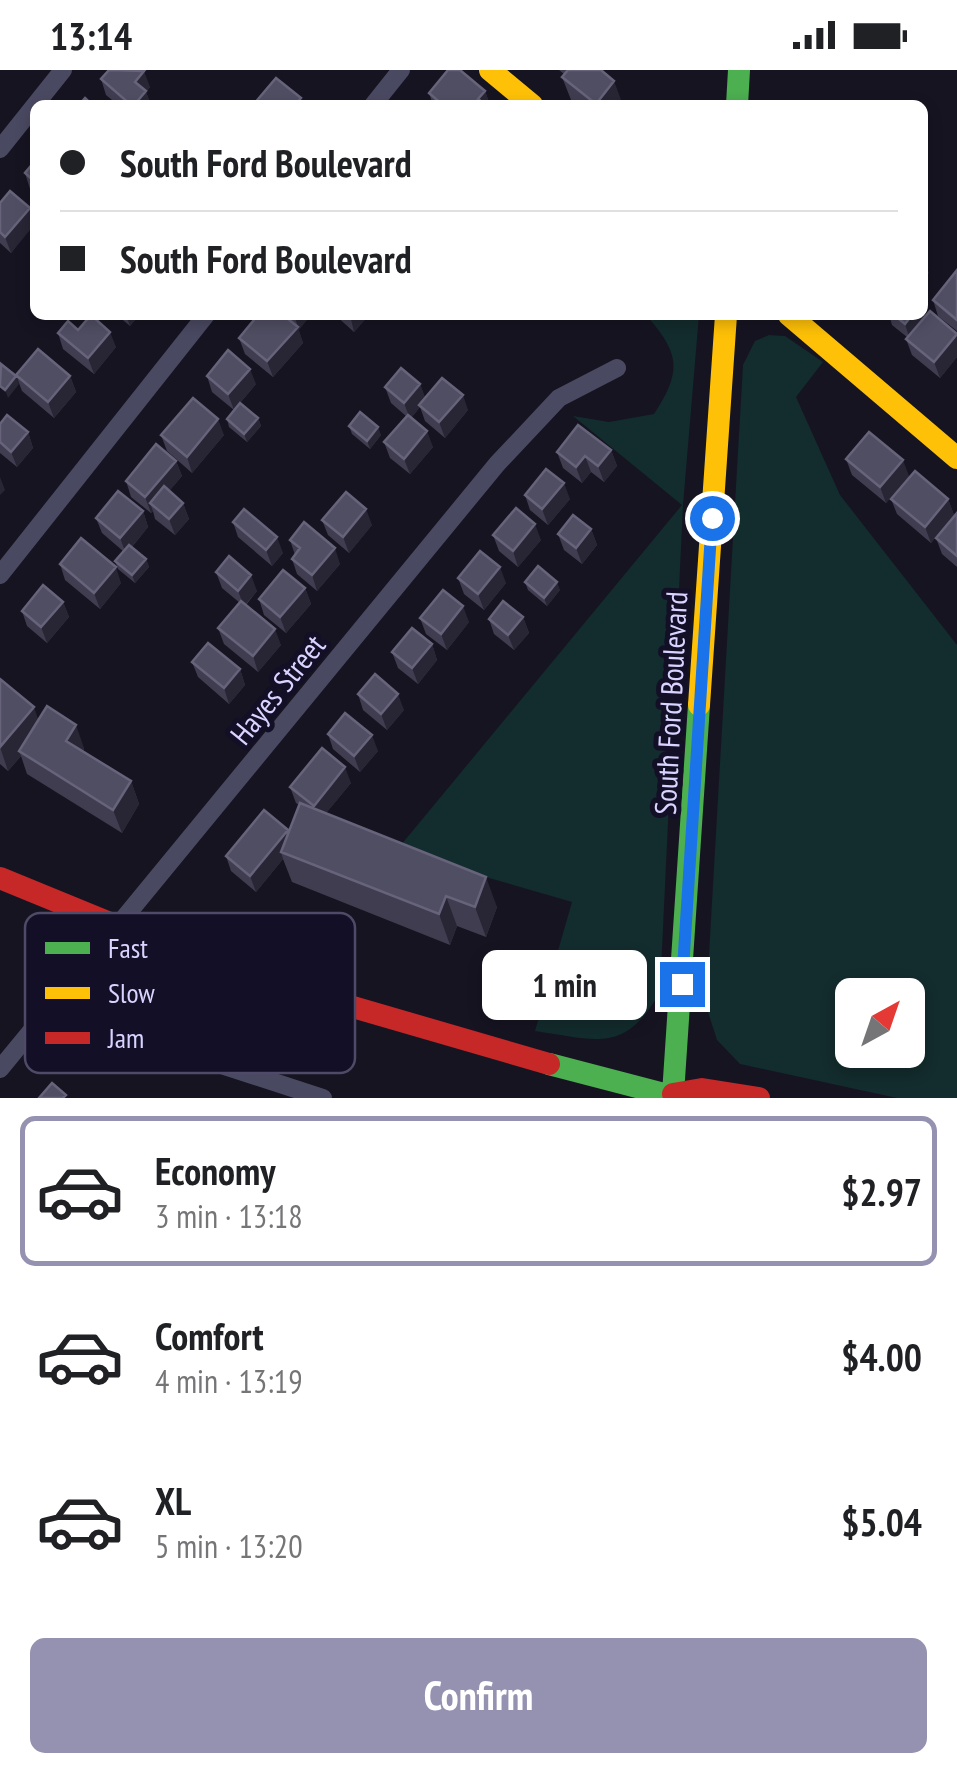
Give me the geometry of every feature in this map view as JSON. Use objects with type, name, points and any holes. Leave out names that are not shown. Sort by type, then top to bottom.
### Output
[{"type":"main road","points":[[490,70],[526,100]]},
{"type":"main road","points":[[737,100],[740,70]]},
{"type":"main road","name":"South Ford Boulevard","points":[[676,1096],[726,320]]},
{"type":"main road","points":[[795,320],[953,446]]},
{"type":"main road","points":[[0,878],[81,913]]},
{"type":"main road","points":[[355,1009],[676,1096],[702,1088],[759,1098]]},
{"type":"street","points":[[39,100],[63,70]]},
{"type":"street","points":[[377,100],[401,70]]},
{"type":"street","points":[[0,149],[30,111]]},
{"type":"street","points":[[0,575],[202,320]]},
{"type":"street","name":"Hayes Street","points":[[128,913],[497,464],[559,398],[617,368]]},
{"type":"street","name":"Hayes Street","points":[[0,1069],[25,1038]]},
{"type":"street","points":[[246,1073],[323,1098]]},
{"type":"green space","points":[[650,320],[699,320],[683,505],[660,992],[634,1026],[621,1034],[593,1039],[535,1031],[572,902],[396,851],[682,505],[573,416],[609,422],[654,414],[673,374],[666,341]]},
{"type":"green space","points":[[769,335],[785,336],[823,362],[796,397],[840,495],[957,645],[957,1098],[897,1098],[740,1064],[717,1040],[706,1006],[743,365],[755,341]]},
{"type":"building","points":[[109,70],[144,71],[135,82],[146,91],[138,100],[125,100],[101,79]]},
{"type":"building","points":[[448,70],[460,70],[485,91],[479,100],[437,100],[429,93]]},
{"type":"building","points":[[568,70],[601,70],[614,81],[599,100],[591,100],[562,77]]},
{"type":"building","points":[[276,78],[301,98],[299,100],[257,100]]},
{"type":"building","points":[[10,191],[30,208],[5,237],[0,232],[0,203]]},
{"type":"building","points":[[957,270],[957,320],[933,300]]},
{"type":"building","points":[[930,311],[957,334],[934,362],[906,339],[922,320],[928,320]]},
{"type":"building","points":[[87,320],[97,320],[110,332],[88,358],[58,333],[68,321],[78,330]]},
{"type":"building","points":[[254,320],[289,320],[298,327],[267,361],[239,338]]},
{"type":"building","points":[[38,349],[70,376],[48,402],[16,375]]},
{"type":"building","points":[[228,350],[250,369],[228,394],[207,376]]},
{"type":"building","points":[[1,364],[16,376],[5,390],[0,386]]},
{"type":"building","points":[[401,368],[420,384],[404,403],[385,387]]},
{"type":"building","points":[[442,378],[463,395],[439,422],[419,405]]},
{"type":"building","points":[[193,398],[218,419],[187,457],[161,435]]},
{"type":"building","points":[[240,403],[258,418],[244,434],[227,419]]},
{"type":"building","points":[[360,412],[378,427],[367,441],[349,426]]},
{"type":"building","points":[[7,415],[28,432],[11,452],[0,442],[0,424]]},
{"type":"building","points":[[408,415],[427,431],[404,459],[384,442]]},
{"type":"building","points":[[578,425],[611,450],[598,466],[585,456],[576,467],[557,452]]},
{"type":"building","points":[[869,432],[903,460],[880,487],[846,459]]},
{"type":"building","points":[[156,444],[176,461],[145,497],[126,481]]},
{"type":"building","points":[[546,469],[564,483],[542,509],[525,495]]},
{"type":"building","points":[[915,471],[948,499],[925,527],[891,499]]},
{"type":"building","points":[[164,486],[183,503],[169,519],[150,503]]},
{"type":"building","points":[[118,491],[143,511],[120,538],[96,518]]},
{"type":"building","points":[[346,492],[366,509],[343,537],[322,520]]},
{"type":"building","points":[[516,508],[535,524],[513,551],[493,535]]},
{"type":"building","points":[[244,509],[277,537],[266,550],[233,522]]},
{"type":"building","points":[[957,513],[957,556],[936,538]]},
{"type":"building","points":[[573,515],[591,529],[576,548],[558,534]]},
{"type":"building","points":[[304,522],[335,548],[312,575],[292,559],[300,548],[290,540]]},
{"type":"building","points":[[81,538],[116,567],[94,593],[60,564]]},
{"type":"building","points":[[129,545],[146,559],[132,575],[115,561]]},
{"type":"building","points":[[480,551],[500,567],[478,594],[458,578]]},
{"type":"building","points":[[229,556],[251,575],[238,591],[216,572]]},
{"type":"building","points":[[538,566],[557,582],[544,598],[525,582]]},
{"type":"building","points":[[283,570],[305,588],[280,617],[259,599]]},
{"type":"building","points":[[43,585],[63,602],[41,627],[22,611]]},
{"type":"building","points":[[443,590],[463,606],[441,634],[420,618]]},
{"type":"building","points":[[241,601],[275,629],[253,656],[218,628]]},
{"type":"building","points":[[503,601],[523,617],[508,635],[489,619]]},
{"type":"building","points":[[412,628],[432,644],[412,668],[392,652]]},
{"type":"building","points":[[208,643],[240,669],[224,688],[192,662]]},
{"type":"building","points":[[375,674],[398,694],[381,714],[358,694]]},
{"type":"building","points":[[0,679],[34,707],[0,747]]},
{"type":"building","points":[[47,706],[76,725],[66,741],[131,781],[113,810],[19,751]]},
{"type":"building","points":[[345,713],[372,735],[354,756],[328,734]]},
{"type":"building","points":[[322,748],[345,767],[314,806],[290,787]]},
{"type":"building","points":[[300,803],[486,877],[475,907],[446,896],[439,914],[281,852]]},
{"type":"building","points":[[264,810],[288,830],[250,876],[226,856]]},
{"type":"building","points":[[52,1083],[66,1095],[39,1098]]},
{"type":"traffic: fast","points":[[737,100],[739,70]]},
{"type":"traffic: fast","points":[[673,1094],[699,705]]},
{"type":"traffic: fast","points":[[549,1064],[679,1098]]},
{"type":"traffic: slow","points":[[490,70],[526,100]]},
{"type":"traffic: slow","points":[[699,705],[726,320]]},
{"type":"traffic: slow","points":[[795,320],[957,458]]},
{"type":"traffic: jam","points":[[0,878],[85,913]]},
{"type":"traffic: jam","points":[[355,1008],[549,1064]]},
{"type":"traffic: jam","points":[[673,1094],[702,1089],[759,1098]]},
{"type":"route","points":[[682,984],[712,518]]}]
